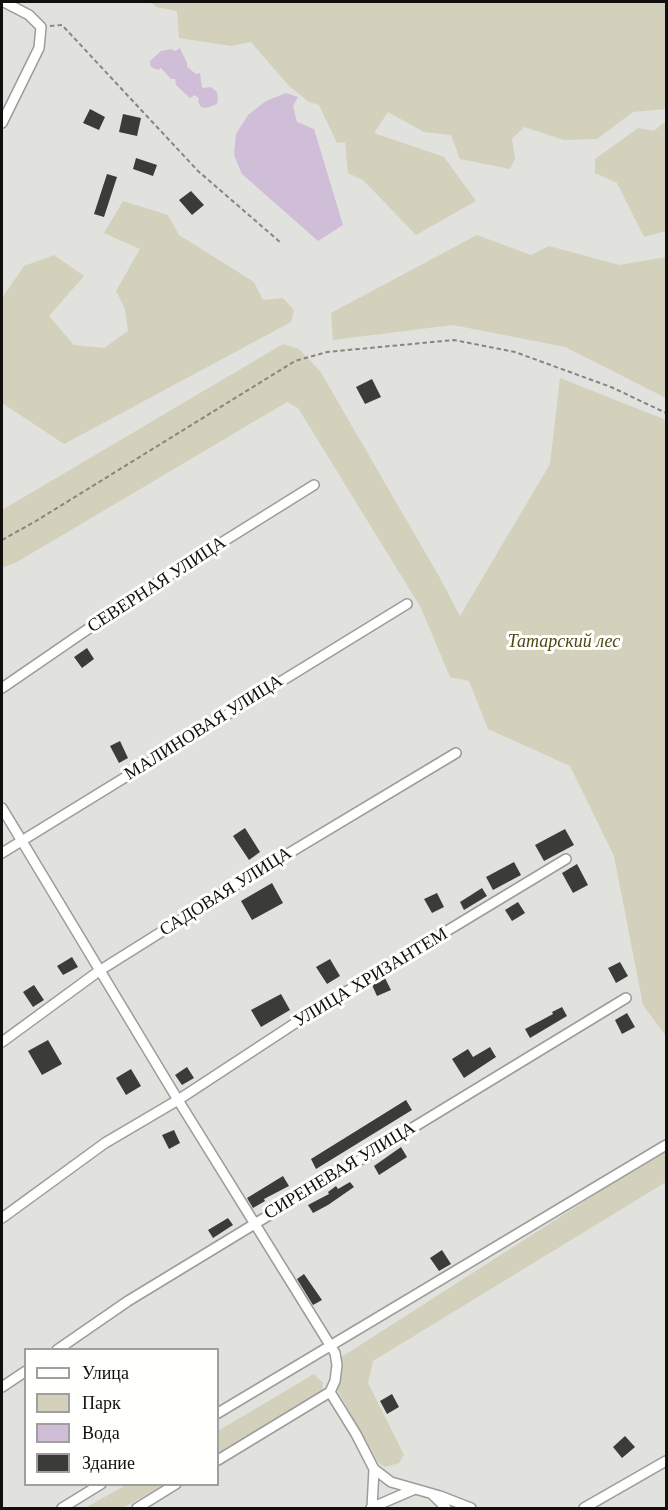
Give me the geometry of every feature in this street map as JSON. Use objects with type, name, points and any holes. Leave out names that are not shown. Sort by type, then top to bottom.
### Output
[{"type":"street","points":[[2,123],[39,48],[41,27],[29,15],[4,2]]},
{"type":"street","name":"СЕВЕРНАЯ УЛИЦА","points":[[2,688],[136,596],[314,485]]},
{"type":"street","name":"МАЛИНОВАЯ УЛИЦА","points":[[2,853],[407,604]]},
{"type":"street","name":"САДОВАЯ УЛИЦА","points":[[2,1042],[99,971],[236,885],[456,753]]},
{"type":"street","points":[[2,808],[99,971],[335,1353],[337,1365],[335,1381],[330,1392],[219,1459]]},
{"type":"street","name":"УЛИЦА ХРИЗАНТЕМ","points":[[2,1218],[105,1143],[178,1100],[306,1016],[566,859]]},
{"type":"street","name":"СИРЕНЕВАЯ УЛИЦА","points":[[60,1348],[128,1302],[254,1224],[626,998]]},
{"type":"street","points":[[219,1412],[666,1145]]},
{"type":"street","points":[[2,1387],[24,1372]]},
{"type":"street","points":[[330,1392],[374,1468],[391,1482],[471,1509]]},
{"type":"street","points":[[584,1509],[666,1461]]},
{"type":"street","points":[[374,1468],[372,1508],[415,1489]]},
{"type":"street","points":[[62,1509],[99,1486]]},
{"type":"street","points":[[137,1509],[174,1486]]},
{"type":"street","points":[[432,1494],[446,1509]]},
{"type":"path","points":[[41,27],[62,25],[198,171],[280,242]]},
{"type":"path","points":[[2,540],[296,361],[327,352],[453,340],[515,352],[610,387],[666,412]]},
{"type":"green space","points":[[150,2],[666,2],[666,109],[633,112],[597,139],[564,140],[524,127],[512,139],[515,159],[510,169],[460,159],[451,135],[424,132],[388,112],[374,133],[444,157],[476,201],[416,235],[363,180],[348,173],[345,142],[337,143],[319,105],[309,102],[289,86],[251,42],[231,46],[179,38],[177,11],[156,7]]},
{"type":"green space","points":[[666,121],[666,231],[644,237],[617,183],[595,173],[595,159],[638,128],[654,131]]},
{"type":"green space","points":[[123,201],[168,215],[179,235],[254,282],[263,300],[283,298],[294,310],[291,322],[64,444],[2,403],[2,298],[24,266],[54,255],[84,276],[49,316],[74,345],[104,348],[128,331],[125,309],[116,291],[140,249],[104,233]]},
{"type":"green space","points":[[477,235],[531,255],[549,246],[619,265],[666,257],[666,398],[565,347],[453,325],[333,340],[331,313]]},
{"type":"green space","name":"Татарский лес","points":[[283,344],[299,349],[320,371],[460,616],[550,464],[560,378],[666,420],[666,1036],[643,1005],[614,856],[570,766],[488,729],[469,681],[450,677],[421,608],[298,408],[287,402],[17,562],[2,568],[2,510]]},
{"type":"green space","points":[[666,1149],[666,1182],[373,1361],[368,1383],[404,1455],[399,1463],[385,1467],[378,1462],[337,1390],[340,1358]]},
{"type":"green space","points":[[314,1374],[323,1383],[322,1391],[219,1452],[219,1430]]},
{"type":"green space","points":[[124,1486],[162,1486],[123,1508],[85,1508]]},
{"type":"water","points":[[180,48],[187,67],[196,74],[200,73],[202,87],[211,87],[217,92],[217,104],[206,108],[201,107],[199,99],[195,95],[190,98],[176,85],[175,79],[171,79],[161,68],[158,70],[151,67],[150,61],[161,51],[171,49],[175,51]]},
{"type":"water","points":[[286,93],[298,97],[293,106],[297,122],[314,129],[343,225],[318,241],[242,174],[234,155],[236,134],[248,115],[266,101]]},
{"type":"building","points":[[90,109],[105,117],[99,130],[83,123]]},
{"type":"building","points":[[123,114],[141,118],[137,136],[119,132]]},
{"type":"building","points":[[136,158],[157,165],[153,176],[133,169]]},
{"type":"building","points":[[107,174],[117,177],[104,217],[94,214]]},
{"type":"building","points":[[191,191],[204,205],[192,215],[179,200]]},
{"type":"building","points":[[372,379],[381,397],[365,404],[356,387]]},
{"type":"building","points":[[87,648],[94,659],[82,668],[74,657]]},
{"type":"building","points":[[120,741],[128,758],[119,763],[110,746]]},
{"type":"building","points":[[245,828],[260,852],[249,860],[233,836]]},
{"type":"building","points":[[565,829],[574,845],[544,861],[535,845]]},
{"type":"building","points":[[514,862],[521,875],[493,890],[486,877]]},
{"type":"building","points":[[577,864],[588,885],[573,893],[562,873]]},
{"type":"building","points":[[272,883],[283,903],[252,920],[241,901]]},
{"type":"building","points":[[482,888],[487,896],[464,910],[460,902]]},
{"type":"building","points":[[437,893],[444,907],[432,913],[424,899]]},
{"type":"building","points":[[518,902],[525,913],[512,921],[505,910]]},
{"type":"building","points":[[72,957],[78,967],[63,975],[57,966]]},
{"type":"building","points":[[330,959],[340,976],[327,984],[316,967]]},
{"type":"building","points":[[620,962],[628,976],[616,983],[608,968]]},
{"type":"building","points":[[385,978],[391,990],[377,996],[372,985]]},
{"type":"building","points":[[34,985],[44,1000],[33,1007],[23,992]]},
{"type":"building","points":[[281,994],[290,1010],[261,1027],[251,1010]]},
{"type":"building","points":[[562,1007],[567,1016],[530,1038],[525,1029]]},
{"type":"building","points":[[627,1013],[635,1027],[622,1034],[615,1020]]},
{"type":"building","points":[[48,1040],[62,1064],[42,1075],[28,1051]]},
{"type":"building","points":[[490,1047],[496,1057],[464,1078],[452,1059],[468,1049],[473,1057]]},
{"type":"building","points":[[187,1067],[194,1078],[182,1085],[175,1075]]},
{"type":"building","points":[[131,1069],[141,1086],[126,1095],[116,1078]]},
{"type":"building","points":[[406,1100],[412,1110],[316,1169],[311,1159]]},
{"type":"building","points":[[174,1130],[180,1143],[169,1149],[162,1135]]},
{"type":"building","points":[[401,1147],[407,1157],[379,1175],[374,1166]]},
{"type":"building","points":[[283,1176],[289,1186],[264,1199],[265,1201],[253,1208],[247,1198]]},
{"type":"building","points":[[350,1182],[354,1187],[313,1213],[308,1205],[329,1194],[328,1192],[336,1186],[338,1189]]},
{"type":"building","points":[[228,1218],[233,1225],[213,1238],[208,1230]]},
{"type":"building","points":[[442,1250],[451,1264],[439,1271],[430,1258]]},
{"type":"building","points":[[304,1274],[322,1300],[313,1305],[297,1279]]},
{"type":"building","points":[[392,1394],[399,1407],[387,1414],[380,1401]]},
{"type":"building","points":[[625,1436],[635,1447],[622,1458],[613,1447]]}]
